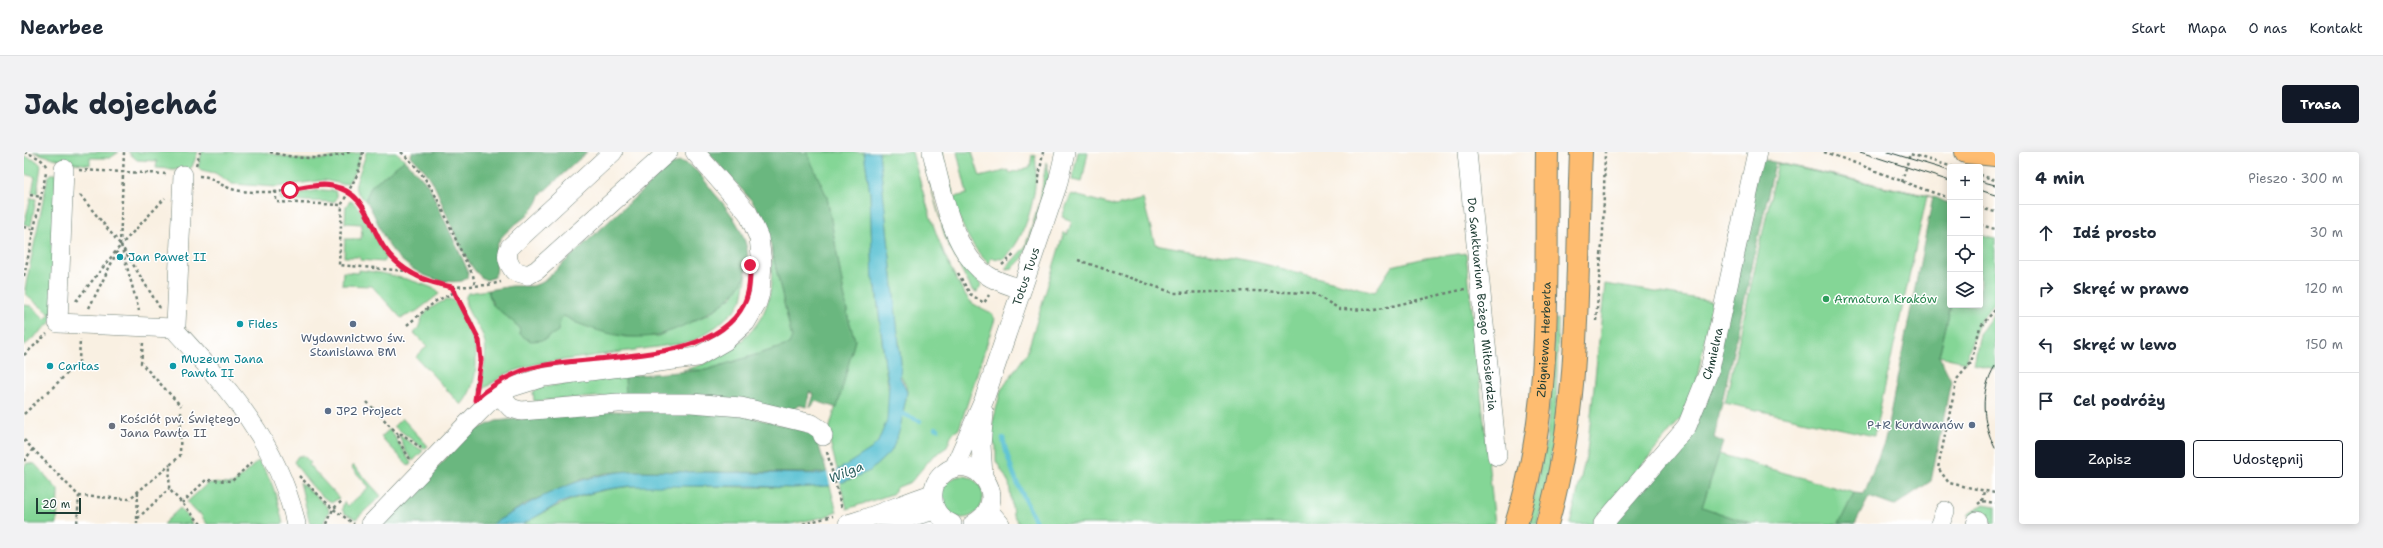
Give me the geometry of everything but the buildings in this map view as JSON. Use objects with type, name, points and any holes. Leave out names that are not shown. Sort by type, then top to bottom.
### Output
[{"type":"main road","name":"Zbigniewa Herberta","points":[[1516,524],[1535,447],[1541,398],[1546,152]]},
{"type":"main road","points":[[1547,524],[1564,456],[1571,404],[1581,152]]},
{"type":"main road","points":[[1966,152],[1995,155]]},
{"type":"street","points":[[613,152],[510,247],[507,251],[508,261],[514,271],[528,275],[537,270],[668,152]]},
{"type":"street","points":[[371,524],[465,426],[499,395],[528,381],[544,377],[697,357],[725,341],[746,322],[757,303],[760,293],[762,263],[759,238],[755,224],[738,199],[695,152]]},
{"type":"street","points":[[932,152],[953,226],[966,252],[987,275],[1021,289]]},
{"type":"street","name":"Totus Tuus","points":[[954,468],[984,400],[1057,186],[1065,152]]},
{"type":"street","name":"Do Sanktuarium Bożego Miłosierdzia","points":[[1467,152],[1497,456]]},
{"type":"street","name":"Chmielna","points":[[1603,524],[1687,426],[1710,370],[1757,152]]},
{"type":"street","points":[[64,172],[58,323],[173,328],[240,404],[272,456],[296,524]]},
{"type":"street","points":[[173,328],[176,325],[183,177]]},
{"type":"street","points":[[499,395],[511,408],[521,411],[618,403],[721,404],[812,424],[821,430],[823,436]]},
{"type":"street","name":"Totus Tuus","points":[[984,400],[981,451],[983,476],[991,492],[984,520]]},
{"type":"street","points":[[848,524],[876,516],[909,517],[943,515],[939,477],[954,468],[970,468],[983,476]]},
{"type":"path","points":[[24,152],[39,157],[44,161],[46,168],[64,172],[121,245],[173,328]]},
{"type":"path","points":[[124,152],[121,245],[144,327],[142,363],[182,406]]},
{"type":"path","points":[[270,152],[289,156],[315,158],[350,152]]},
{"type":"path","points":[[363,152],[358,173],[342,205],[339,265],[375,267],[403,272],[407,271]]},
{"type":"path","points":[[401,152],[420,170],[432,186],[473,275],[475,286]]},
{"type":"path","points":[[1042,158],[1043,152]]},
{"type":"path","points":[[1824,152],[1867,166],[1902,182],[1947,197]]},
{"type":"path","points":[[1902,182],[1910,154],[1947,165]]},
{"type":"path","points":[[156,173],[183,177],[211,177],[230,189],[276,191],[324,185],[348,191],[366,209],[383,246],[407,271],[438,285],[452,287],[475,286],[504,280]]},
{"type":"path","points":[[1983,176],[1995,180]]},
{"type":"path","points":[[24,355],[58,323],[121,245],[183,177]]},
{"type":"path","points":[[276,191],[276,202],[342,205]]},
{"type":"path","points":[[30,195],[41,197]]},
{"type":"path","points":[[1983,209],[1995,212]]},
{"type":"path","points":[[1983,226],[1995,229]]},
{"type":"path","points":[[24,228],[34,230]]},
{"type":"path","points":[[48,392],[79,362],[81,324],[121,245]]},
{"type":"path","points":[[1078,260],[1174,293],[1253,291],[1312,293],[1340,309],[1375,310],[1480,285]]},
{"type":"path","points":[[452,287],[475,329],[481,349],[474,397]]},
{"type":"path","points":[[407,325],[436,301],[455,292]]},
{"type":"path","points":[[1995,310],[1980,326],[1972,363],[1957,379],[1938,468],[1949,483],[1995,493]]},
{"type":"path","points":[[24,414],[43,396]]},
{"type":"path","points":[[367,402],[398,434],[403,450],[414,464]]},
{"type":"path","points":[[24,440],[79,496],[128,499],[180,456],[182,412]]},
{"type":"path","points":[[398,434],[401,434],[413,441],[425,452]]},
{"type":"path","points":[[24,461],[33,449]]},
{"type":"path","points":[[182,503],[206,480],[232,481],[272,456],[302,478],[333,509],[354,524]]},
{"type":"path","points":[[828,456],[839,497]]},
{"type":"path","points":[[170,465],[170,489],[201,524]]},
{"type":"path","points":[[137,519],[170,489]]},
{"type":"path","points":[[137,524],[138,491]]},
{"type":"path","points":[[1982,502],[1984,491]]},
{"type":"path","points":[[77,524],[79,496]]},
{"type":"path","points":[[328,524],[333,509],[342,501]]},
{"type":"green space","points":[[33,152],[119,152],[110,158],[90,158],[90,165],[67,162]]},
{"type":"green space","points":[[128,152],[198,152],[192,167],[187,170],[156,168],[157,161],[137,160]]},
{"type":"green space","points":[[202,152],[261,152],[306,160],[319,160],[361,153],[356,171],[348,183],[342,184],[324,180],[276,187],[232,184],[215,173],[201,170],[198,167]]},
{"type":"green space","points":[[366,152],[396,152],[405,160],[372,185],[365,200],[357,192],[356,187]]},
{"type":"green space","points":[[412,152],[587,152],[540,195],[533,209],[509,229],[499,241],[496,250],[496,273],[494,277],[487,280],[479,276],[464,253],[432,181],[427,173],[411,156]]},
{"type":"green space","points":[[708,152],[806,152],[808,155],[827,197],[848,317],[855,340],[837,408],[816,401],[810,408],[814,394],[809,392],[807,407],[799,405],[790,412],[626,395],[625,376],[706,370],[788,345],[792,338],[765,220],[751,200]]},
{"type":"green space","points":[[806,152],[864,152],[870,193],[873,280],[876,287],[888,389],[889,411],[883,433],[874,447],[855,461],[840,469],[837,469],[829,438],[829,430],[855,340],[848,317],[827,197]]},
{"type":"green space","points":[[879,152],[912,152],[934,227],[948,263],[970,301],[989,312],[995,319],[959,429],[952,434],[947,447],[932,457],[911,482],[898,487],[892,494],[847,509],[840,483],[866,472],[884,458],[890,449],[900,427],[907,394],[906,387],[900,374],[901,363]]},
{"type":"green space","points":[[921,152],[923,152],[934,198]]},
{"type":"green space","points":[[940,152],[942,152],[954,197],[967,194],[957,152],[972,152],[980,177],[1008,170],[1010,173],[1030,167],[1032,155],[1035,156],[1035,182],[1030,212],[1019,239],[1003,259],[991,258],[989,264],[970,240],[957,212]]},
{"type":"green space","points":[[1078,152],[1088,152],[1082,182],[1072,180]]},
{"type":"green space","points":[[24,156],[37,161],[41,165],[37,194],[32,193],[35,177],[24,174]]},
{"type":"green space","points":[[1760,159],[1910,192],[1775,163],[1714,438],[1723,442],[1702,507],[1751,524],[1610,524],[1695,424]]},
{"type":"green space","points":[[405,160],[429,186],[468,271],[467,278],[462,281],[451,282],[428,277],[407,265],[398,257],[385,239],[371,209],[365,200],[372,185]]},
{"type":"green space","points":[[680,161],[691,166],[704,179],[730,213],[741,232],[747,249],[748,265],[743,281],[732,295],[716,309],[673,330],[659,335],[644,337],[629,337],[606,333],[577,323],[564,316],[561,318],[558,331],[544,340],[531,341],[520,334],[519,327],[493,305],[488,290],[512,286],[533,286],[543,282],[669,166]]},
{"type":"green space","points":[[1046,162],[1049,180],[1023,258],[1013,268],[1005,269],[1025,247],[1040,202]]},
{"type":"green space","name":"Armatura Kraków","points":[[1778,163],[1927,196],[1874,436],[1725,403]]},
{"type":"green space","points":[[51,174],[59,174],[52,321],[24,346],[24,305],[31,306],[45,319],[50,314],[27,296],[25,289],[48,177]]},
{"type":"green space","points":[[322,190],[335,191],[337,196],[336,200],[333,202],[280,200],[280,196]]},
{"type":"green space","points":[[1071,194],[1116,206],[1143,199],[1155,244],[1256,262],[1375,292],[1392,266],[1425,258],[1466,253],[1495,524],[1019,524],[1013,515],[1009,483],[996,461],[996,446],[989,437],[1001,390],[1027,353],[1064,232],[1067,235],[1072,221],[1062,217]]},
{"type":"green space","points":[[1933,197],[1947,203],[1947,308],[1950,308],[1939,356],[1951,380],[1931,481],[1894,506],[1869,497],[1855,524],[1839,524],[1854,493],[1864,494],[1885,440]]},
{"type":"green space","points":[[31,198],[36,199],[31,226],[24,224]]},
{"type":"green space","points":[[350,201],[359,209],[370,226],[386,257],[383,262],[360,260],[360,257],[344,257],[345,239],[361,239],[362,224],[345,223],[346,206]]},
{"type":"green space","points":[[938,211],[949,240],[958,256],[968,271],[982,284],[977,292],[972,290],[946,240]]},
{"type":"green space","points":[[1983,236],[1995,239],[1995,303],[1980,320],[1965,362],[1939,356],[1950,308],[1983,308]]},
{"type":"green space","points":[[771,247],[792,338],[788,345],[706,370],[683,370],[695,367],[720,356],[743,339],[760,319],[766,307],[770,293],[772,270]]},
{"type":"green space","points":[[359,270],[389,275],[428,286],[437,290],[439,294],[417,311],[401,318],[372,286],[342,285],[343,272],[359,273]]},
{"type":"green space","points":[[747,274],[742,299],[736,309],[717,326],[692,342],[535,364],[506,374],[480,391],[486,350],[483,336],[466,303],[468,293],[488,290],[491,303],[519,327],[564,316],[577,323],[625,337],[658,336],[709,314],[733,296]]},
{"type":"green space","points":[[1605,284],[1712,301],[1695,389],[1683,416],[1594,524],[1570,524],[1587,452]]},
{"type":"green space","points":[[448,299],[458,305],[469,326],[475,349],[476,361],[473,384],[461,405],[416,357],[427,346],[414,333],[418,329],[422,318],[431,308]]},
{"type":"green space","points":[[1995,313],[1995,369],[1974,364],[1980,334]]},
{"type":"green space","points":[[1555,319],[1558,319],[1556,397],[1555,422],[1549,473],[1537,524],[1527,524],[1547,438]]},
{"type":"green space","points":[[625,376],[626,395],[534,401],[533,392],[541,387]]},
{"type":"green space","points":[[597,411],[730,412],[815,433],[827,473],[630,471],[606,473],[583,479],[527,503],[492,524],[383,524],[471,432],[496,421]]},
{"type":"green space","points":[[402,418],[428,446],[424,449],[394,426]]},
{"type":"green space","points":[[390,429],[411,463],[409,466],[381,437]]},
{"type":"green space","points":[[399,435],[423,451],[413,461],[405,450]]},
{"type":"green space","points":[[1719,454],[1854,493],[1839,524],[1751,524],[1702,507]]},
{"type":"green space","points":[[298,456],[304,456],[311,463],[309,465],[339,498],[333,502],[322,496],[317,491],[294,462]]},
{"type":"green space","points":[[258,461],[271,482],[283,524],[207,524],[199,512],[198,514],[187,502],[208,483],[233,484]]},
{"type":"green space","points":[[27,463],[35,464],[58,490],[57,524],[24,524],[24,467]]},
{"type":"green space","points":[[353,465],[381,496],[356,519],[344,513],[342,509],[344,502],[348,506],[369,487],[351,467]]},
{"type":"green space","points":[[962,476],[977,482],[983,497],[977,512],[962,518],[947,512],[941,497],[947,482]]},
{"type":"green space","points":[[300,482],[328,507],[329,511],[323,524],[310,524]]},
{"type":"green space","points":[[648,485],[792,488],[830,486],[837,512],[824,517],[790,524],[523,524],[554,507],[583,496],[629,486]]},
{"type":"green space","points":[[1984,504],[1995,506],[1995,524],[1968,514]]},
{"type":"green space","points":[[180,508],[191,520],[190,521],[192,524],[163,524]]},
{"type":"water","name":"Wilga","points":[[864,152],[879,152],[901,363],[900,377],[907,392],[900,429],[892,450],[870,471],[843,482],[828,486],[792,488],[753,486],[629,486],[602,490],[560,503],[523,524],[492,524],[525,505],[558,489],[593,477],[611,473],[630,471],[820,474],[840,469],[871,449],[878,442],[887,420],[889,384],[885,365],[876,287],[873,281],[870,193]]},
{"type":"pier","points":[[836,468],[841,485],[831,488],[827,471]]},
{"type":"waterway","points":[[898,412],[920,421]]},
{"type":"waterway","points":[[1003,438],[1009,461],[1037,524]]},
{"type":"tram line","points":[[1860,152],[1947,180]]},
{"type":"tram line","points":[[1888,152],[1947,170]]},
{"type":"tram line","points":[[1983,182],[1995,185]]},
{"type":"tram line","points":[[1983,191],[1995,195]]},
{"type":"tram line","points":[[1995,366],[1986,386],[1984,407],[1987,428],[1995,448]]},
{"type":"place","name":"Jan Paweł II","points":[[120,257]]},
{"type":"place","name":"Armatura Kraków","points":[[1826,299]]},
{"type":"place","name":"Fides","points":[[240,324]]},
{"type":"place","name":"Wydawnictwo św. Stanislawa BM","points":[[353,324]]},
{"type":"place","name":"Caritas","points":[[50,366]]},
{"type":"place","name":"Muzeum Jana Pawła II","points":[[173,366]]},
{"type":"place","name":"JP2 Project","points":[[328,411]]},
{"type":"place","name":"P+R Kurdwanów","points":[[1972,425]]},
{"type":"place","name":"Kościół pw. Świętego Jana Pawła II","points":[[112,426]]},
{"type":"route","points":[[290,190],[324,185],[348,191],[366,209],[383,246],[396,262],[414,276],[438,285],[452,287],[475,329],[481,349],[481,360],[474,397],[475,400],[506,378],[531,368],[677,349],[701,341],[725,326],[741,309],[748,293],[750,265]]}]
